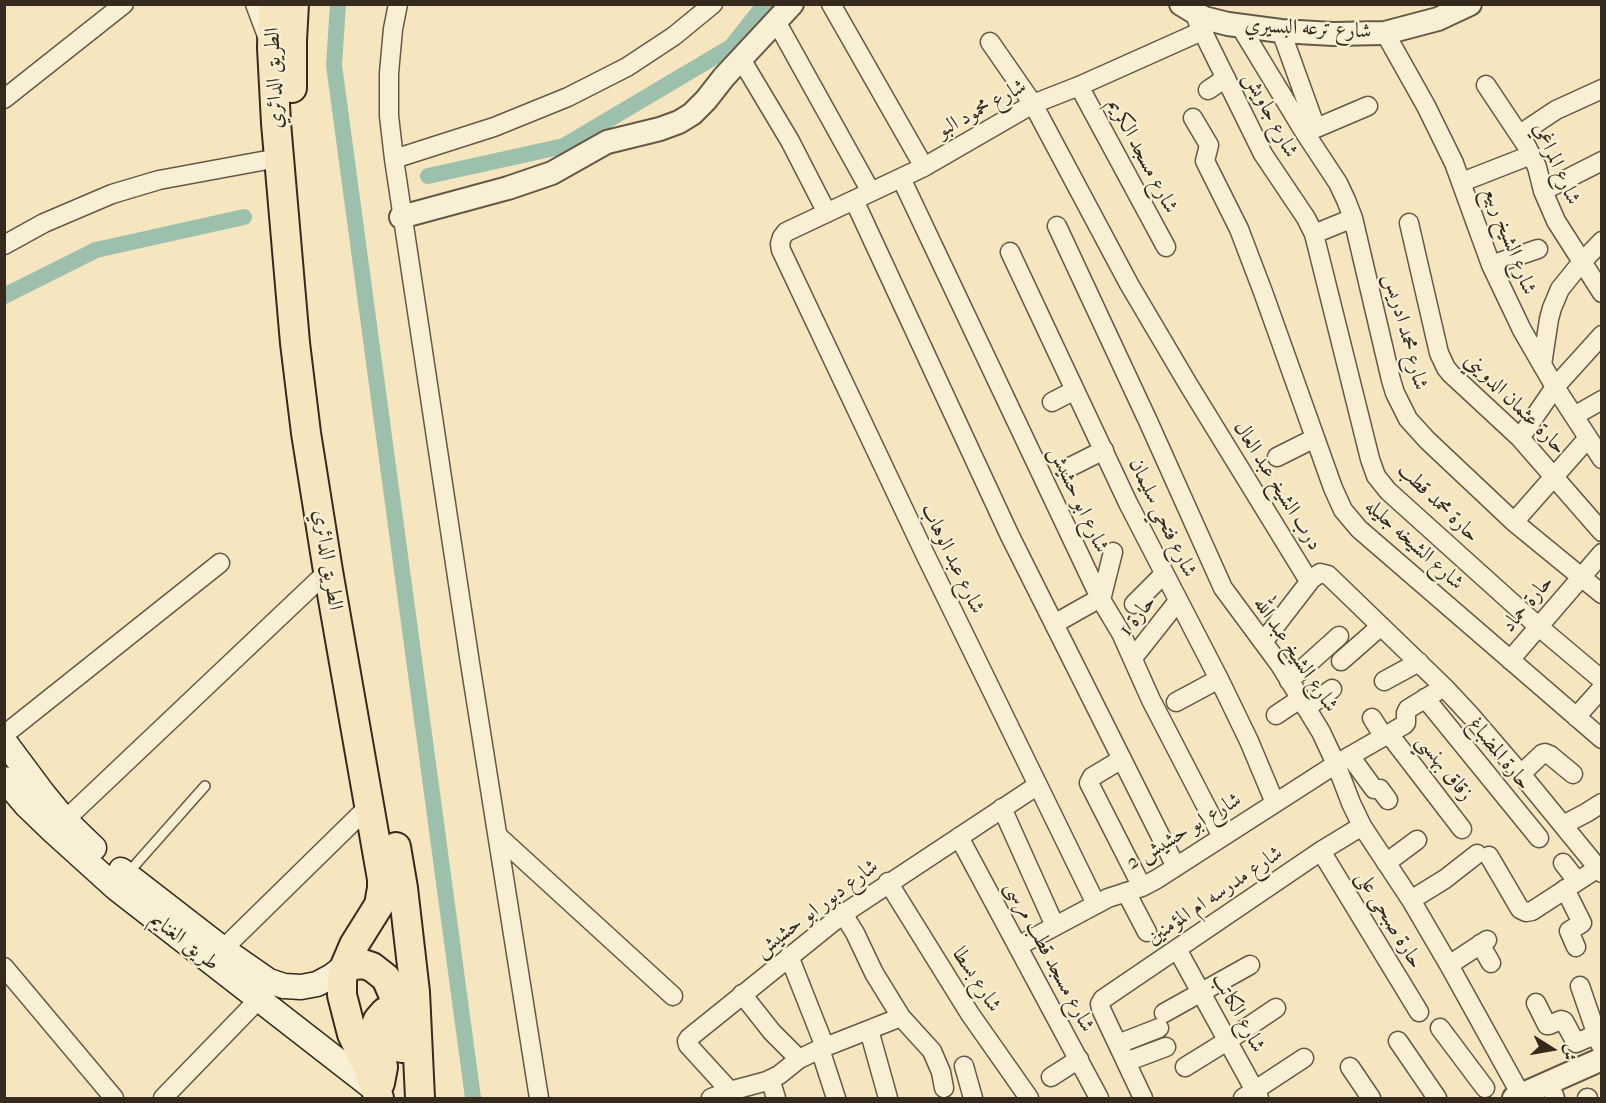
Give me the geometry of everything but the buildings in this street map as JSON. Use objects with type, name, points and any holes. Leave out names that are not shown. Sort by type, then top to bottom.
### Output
[{"type":"highway","name":"الطريق الدائري","points":[[273,4],[272,48],[278,158],[295,343],[328,571],[382,879],[381,897],[375,914],[354,945],[345,966],[342,995],[352,1034],[378,1095]]},
{"type":"highway","name":"الطريق الدائري","points":[[294,4],[293,121],[314,339],[327,440],[358,632],[403,888],[415,992],[419,1098]]},
{"type":"highway","points":[[345,966],[363,964],[386,978],[396,1010],[408,1081],[419,1098]]},
{"type":"highway","points":[[378,1095],[383,1067],[376,1025],[385,1012],[396,1010]]},
{"type":"main road","name":"طريق الغنايم","points":[[4,741],[65,820],[94,848],[223,949],[269,981],[284,986],[301,987],[317,984],[345,966]]},
{"type":"main road","name":"طريق الغنايم","points":[[4,779],[26,805],[116,888],[378,1095]]},
{"type":"street","points":[[4,99],[124,4]]},
{"type":"street","points":[[255,4],[272,48]]},
{"type":"street","points":[[398,4],[389,73],[389,116],[401,217],[539,1098]]},
{"type":"street","points":[[394,159],[494,128],[568,97],[627,67],[674,36],[713,4]]},
{"type":"street","points":[[831,4],[924,167]]},
{"type":"street","name":"شارع ترعه البسيري","points":[[1192,16],[1240,26],[1281,31],[1333,34],[1386,33],[1438,19],[1470,4]]},
{"type":"street","points":[[401,217],[508,188],[552,173],[607,142],[679,122],[692,114],[706,100],[784,13],[1005,525],[1176,867]]},
{"type":"street","name":"شارع محمود البو","points":[[786,232],[924,167],[1033,105],[1079,86],[1192,16]]},
{"type":"street","name":"شارع جاويش","points":[[1192,16],[1226,78],[1263,154],[1314,234]]},
{"type":"street","name":"شارع محمد ادريس","points":[[1240,26],[1311,131],[1353,218],[1391,380],[1401,406],[1417,430],[1514,522],[1602,594]]},
{"type":"street","points":[[1281,31],[1311,131],[1368,106]]},
{"type":"street","name":"شارع الشيخ ربيع","points":[[1386,33],[1426,106],[1462,182],[1491,266],[1522,330],[1554,387],[1602,459]]},
{"type":"street","name":"درب الشيخ عبد العال","points":[[990,42],[1033,105],[1129,284],[1310,581],[1320,573],[1325,573],[1419,662],[1472,717],[1598,864]]},
{"type":"street","points":[[741,59],[790,141],[827,213]]},
{"type":"street","points":[[1208,90],[1226,78]]},
{"type":"street","name":"شارع المراغي","points":[[1486,85],[1532,155],[1543,191],[1556,221],[1581,263],[1599,284]]},
{"type":"street","name":"شارع مسجد الكريم","points":[[1079,86],[1166,247]]},
{"type":"street","points":[[1520,134],[1556,110],[1602,89]]},
{"type":"street","name":"شارع الشيخه جليله","points":[[1193,118],[1209,145],[1205,161],[1239,229],[1337,500],[1350,520],[1602,739]]},
{"type":"street","points":[[1462,182],[1532,155]]},
{"type":"street","points":[[4,245],[44,223],[112,194],[159,180],[278,158]]},
{"type":"street","points":[[1543,191],[1602,161]]},
{"type":"street","name":"شارع ابو حشيش","points":[[901,178],[1100,599],[1133,658],[1151,700],[1222,837]]},
{"type":"street","points":[[1314,234],[1353,218]]},
{"type":"street","name":"حارة عثمان الدويني","points":[[1409,223],[1442,360],[1451,374],[1520,438],[1602,532]]},
{"type":"street","name":"شارع الشيخ عبد الله","points":[[1057,226],[1223,588],[1263,642],[1321,732],[1343,760],[1351,803],[1362,826],[1411,900],[1449,965],[1500,1058],[1517,1097]]},
{"type":"street","name":"شارع عبد الوهاب","points":[[786,232],[780,243],[781,250],[908,520],[1096,904]]},
{"type":"street","name":"حارة محمد قطب","points":[[1314,234],[1376,476],[1388,491],[1539,627],[1602,680]]},
{"type":"street","points":[[1542,365],[1549,319],[1560,289],[1602,242]]},
{"type":"street","points":[[1491,266],[1538,249]]},
{"type":"street","name":"شارع فتحي سليمان","points":[[1010,252],[1164,574],[1249,741],[1275,803]]},
{"type":"street","points":[[1520,438],[1554,387],[1602,334]]},
{"type":"street","points":[[1052,402],[1075,390]]},
{"type":"street","points":[[1574,416],[1602,400]]},
{"type":"street","points":[[1277,457],[1315,438]]},
{"type":"street","points":[[1514,522],[1588,438]]},
{"type":"street","points":[[1072,466],[1104,450]]},
{"type":"street","points":[[1054,624],[1100,599],[1113,552]]},
{"type":"street","name":"حارة حماد","points":[[1510,660],[1602,553]]},
{"type":"street","points":[[4,735],[220,563]]},
{"type":"street","points":[[65,820],[328,571]]},
{"type":"street","points":[[1134,604],[1164,574]]},
{"type":"street","points":[[1263,642],[1310,581]]},
{"type":"street","name":"حارة 1","points":[[1133,658],[1178,601]]},
{"type":"street","points":[[1341,661],[1381,626]]},
{"type":"street","points":[[1289,681],[1339,636]]},
{"type":"street","points":[[1384,681],[1419,662]]},
{"type":"street","points":[[1176,702],[1219,679]]},
{"type":"street","points":[[1425,698],[1444,687]]},
{"type":"street","points":[[1576,717],[1602,688]]},
{"type":"street","points":[[1276,715],[1332,689]]},
{"type":"street","name":"شارع ابو حشيش 2","points":[[1018,946],[1114,895],[1134,889],[1176,867],[1343,760],[1406,724],[1407,710],[1425,698]]},
{"type":"street","name":"حارة المضباغ","points":[[1425,698],[1539,838]]},
{"type":"street","name":"زقاق بهنسي","points":[[1372,718],[1462,829]]},
{"type":"street","points":[[1521,774],[1545,753],[1573,774]]},
{"type":"street","points":[[1122,759],[1092,777],[1089,783],[1134,889],[1147,932]]},
{"type":"street","points":[[1343,760],[1374,789],[1387,794]]},
{"type":"street","name":"شارع دبور ابو حشيش","points":[[730,1091],[687,1041],[688,1038],[843,914],[888,882],[1038,785]]},
{"type":"street","points":[[1563,825],[1602,803]]},
{"type":"street","points":[[223,949],[369,806]]},
{"type":"street","points":[[1002,808],[1055,926]]},
{"type":"street","name":"شارع مدرسه ام المؤمنين","points":[[1118,1044],[1101,1009],[1100,1004],[1103,999],[1321,851],[1362,826]]},
{"type":"street","points":[[498,836],[673,996]]},
{"type":"street","name":"شارع مسجد قطب مرسى","points":[[959,837],[1100,1098]]},
{"type":"street","points":[[1386,863],[1417,840]]},
{"type":"street","name":"حارة صبحى على","points":[[1321,851],[1419,1012]]},
{"type":"street","points":[[1411,900],[1483,856],[1520,909],[1524,912],[1532,911],[1598,864]]},
{"type":"street","points":[[1563,862],[1582,923],[1569,931],[1576,947]]},
{"type":"street","name":"شارع بسطا","points":[[888,882],[970,1014],[1029,1098]]},
{"type":"street","points":[[843,914],[874,973],[902,1017],[932,1051],[941,1072],[944,1088]]},
{"type":"street","points":[[1449,965],[1483,942],[1491,963]]},
{"type":"street","name":"شارع الكاتب","points":[[1177,949],[1227,1041],[1252,1096]]},
{"type":"street","points":[[789,956],[822,1048],[836,1098]]},
{"type":"street","points":[[1143,1098],[1118,1044],[1161,1021],[1201,993],[1250,965]]},
{"type":"street","points":[[4,967],[114,1098]]},
{"type":"street","points":[[1581,986],[1600,1054]]},
{"type":"street","points":[[742,994],[772,1032],[799,1059]]},
{"type":"street","points":[[163,1098],[259,999]]},
{"type":"street","points":[[1536,1003],[1547,1025],[1560,1020],[1564,1021],[1576,1043],[1600,1054]]},
{"type":"street","points":[[1185,1067],[1276,1008]]},
{"type":"street","points":[[711,1098],[759,1084],[779,1075],[799,1059],[822,1048],[902,1017]]},
{"type":"street","points":[[1440,1028],[1485,1088]]},
{"type":"street","points":[[869,1030],[888,1098]]},
{"type":"street","points":[[1398,1041],[1437,1098]]},
{"type":"street","points":[[1126,1062],[1166,1047]]},
{"type":"street","points":[[1517,1097],[1552,1090],[1600,1054]]},
{"type":"street","points":[[1252,1096],[1304,1058]]},
{"type":"street","points":[[1471,1070],[1500,1058]]},
{"type":"street","points":[[1052,1077],[1079,1059]]},
{"type":"street","points":[[964,1066],[973,1098]]},
{"type":"street","points":[[1350,1066],[1371,1098]]},
{"type":"street","points":[[770,1079],[776,1098]]},
{"type":"lane","points":[[126,875],[205,786]]},
{"type":"waterway","points":[[338,4],[334,65],[473,1098]]},
{"type":"waterway","points":[[428,176],[564,146],[731,47],[765,4]]},
{"type":"waterway","points":[[4,296],[96,250],[244,217]]}]
